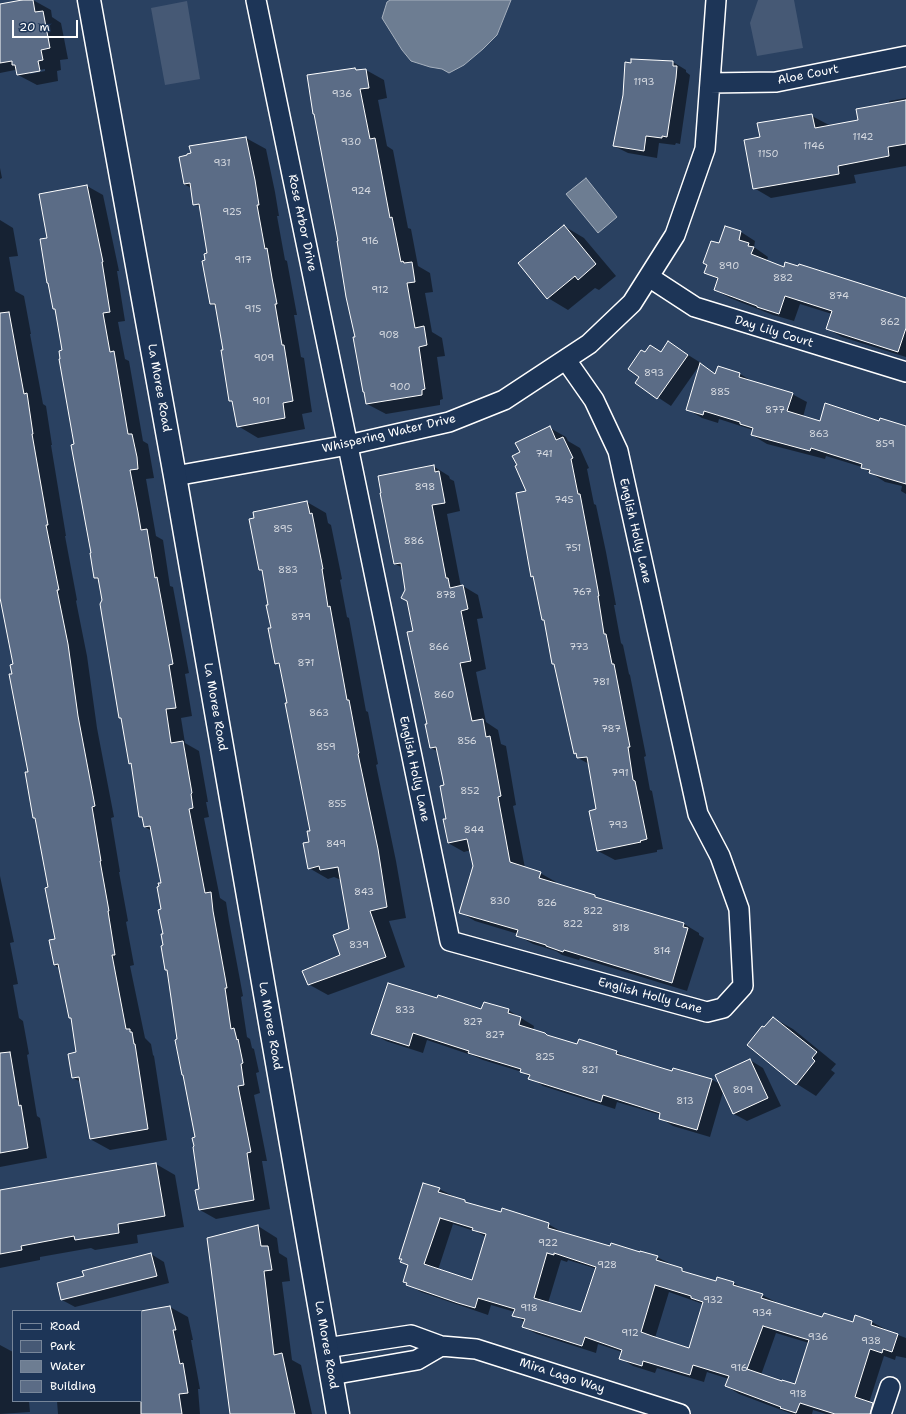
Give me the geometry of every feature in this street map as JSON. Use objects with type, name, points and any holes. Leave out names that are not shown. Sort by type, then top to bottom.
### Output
[{"type":"street","name":"La Moree Road","points":[[89,0],[338,1414]]},
{"type":"street","name":"Rose Arbor Drive","points":[[256,0],[348,445]]},
{"type":"street","name":"Whispering Water Drive","points":[[174,476],[348,445],[449,422],[504,400],[589,344],[632,303],[675,235],[705,149],[716,0]]},
{"type":"street","name":"Aloe Court","points":[[710,83],[776,82],[906,56]]},
{"type":"street","name":"Day Lily Court","points":[[649,277],[695,308],[906,372]]},
{"type":"street","name":"English Holly Lane","points":[[348,445],[450,941],[707,1012],[723,1008],[743,986],[739,909],[720,856],[698,814],[618,451],[594,400],[566,360]]},
{"type":"street","name":"Mira Lago Way","points":[[326,1348],[411,1335],[441,1346],[476,1349],[680,1414]]},
{"type":"street","points":[[331,1375],[417,1360],[441,1346]]},
{"type":"street","points":[[881,1414],[890,1386]]},
{"type":"green space","points":[[758,0],[794,0],[803,48],[757,56],[750,23]]},
{"type":"green space","points":[[187,1],[200,79],[165,85],[151,8]]},
{"type":"water","points":[[390,0],[511,0],[497,35],[464,65],[449,73],[442,69],[411,61],[402,50],[382,18],[387,2]]},
{"type":"water","points":[[586,178],[617,217],[598,233],[566,194]]},
{"type":"building","points":[[22,0],[33,0],[35,12],[43,11],[50,48],[41,50],[43,60],[38,61],[40,71],[17,75],[15,65],[12,65],[12,61],[0,63],[0,4]]},
{"type":"building","points":[[631,59],[673,61],[673,66],[677,66],[667,137],[662,136],[662,138],[646,136],[644,151],[613,146],[623,95],[625,62],[631,63]]},
{"type":"building","points":[[355,68],[356,70],[366,69],[369,88],[360,89],[370,139],[375,138],[390,218],[392,217],[401,262],[412,262],[415,282],[407,283],[415,328],[424,326],[427,345],[419,347],[425,389],[422,390],[422,395],[366,404],[353,337],[355,337],[346,297],[338,241],[313,114],[307,75]]},
{"type":"building","points":[[906,100],[906,144],[888,147],[889,156],[838,166],[839,174],[753,189],[744,140],[760,137],[757,123],[812,114],[815,128],[858,120],[856,109]]},
{"type":"building","points":[[246,137],[255,180],[259,205],[257,205],[265,249],[267,248],[277,304],[275,304],[282,345],[284,345],[293,401],[283,403],[285,418],[237,427],[232,401],[229,401],[221,350],[223,350],[215,304],[210,304],[202,261],[205,260],[204,254],[207,253],[199,204],[193,205],[190,183],[184,184],[179,157],[191,153],[189,146]]},
{"type":"building","points":[[87,185],[103,262],[110,312],[103,313],[110,352],[114,351],[128,434],[132,434],[137,457],[138,469],[130,470],[141,530],[147,529],[155,578],[157,577],[173,664],[169,665],[176,708],[166,709],[171,743],[183,741],[192,793],[193,808],[189,809],[205,893],[211,892],[227,988],[225,988],[231,1029],[234,1028],[237,1040],[238,1039],[243,1063],[241,1064],[244,1085],[238,1086],[251,1152],[247,1153],[254,1200],[199,1210],[195,1190],[199,1189],[192,1138],[195,1137],[175,1040],[177,1039],[167,970],[165,970],[161,946],[163,945],[161,934],[163,934],[158,910],[161,909],[157,887],[159,886],[158,883],[161,883],[150,826],[144,827],[142,817],[139,817],[131,763],[129,764],[121,718],[119,718],[100,604],[102,600],[98,578],[94,578],[91,553],[71,445],[74,444],[59,359],[59,351],[62,350],[55,309],[53,309],[47,283],[40,239],[47,238],[39,194]]},
{"type":"building","points":[[564,225],[596,264],[578,280],[575,276],[547,299],[518,263]]},
{"type":"building","points":[[725,226],[741,231],[739,240],[749,243],[748,246],[754,247],[751,254],[784,267],[785,262],[798,266],[799,264],[906,298],[906,328],[898,352],[826,329],[832,311],[785,296],[779,314],[714,290],[718,278],[704,273],[707,265],[703,263],[711,241],[719,243]]},
{"type":"building","points":[[9,312],[24,394],[27,393],[32,434],[48,525],[46,525],[59,590],[57,590],[68,644],[78,716],[95,806],[92,807],[115,955],[112,955],[126,1029],[130,1029],[130,1032],[132,1032],[135,1044],[148,1129],[90,1139],[79,1077],[72,1078],[68,1054],[76,1052],[71,1018],[69,1018],[58,964],[54,965],[49,940],[55,939],[45,888],[48,887],[25,772],[28,772],[9,674],[12,674],[10,665],[13,664],[0,598],[0,313]]},
{"type":"building","points":[[668,341],[688,355],[657,399],[635,383],[639,377],[628,369],[641,350],[645,352],[650,345],[661,352]]},
{"type":"building","points":[[700,363],[715,374],[718,366],[740,373],[739,377],[793,393],[787,411],[820,421],[825,403],[879,421],[880,418],[906,426],[906,484],[869,473],[870,470],[861,468],[862,464],[811,448],[810,451],[751,435],[753,428],[740,424],[740,422],[704,411],[703,415],[686,410]]},
{"type":"building","points":[[550,426],[556,440],[563,437],[573,458],[571,459],[578,494],[580,494],[589,541],[604,634],[606,634],[612,664],[614,664],[630,747],[628,747],[633,780],[635,781],[647,839],[640,841],[641,842],[597,851],[589,811],[596,809],[587,757],[577,758],[576,753],[574,754],[554,664],[552,664],[544,620],[542,620],[533,576],[531,577],[516,493],[526,491],[515,466],[517,465],[512,456],[520,452],[515,443]]},
{"type":"building","points":[[434,465],[435,472],[439,471],[445,503],[432,505],[446,578],[448,578],[450,588],[463,585],[468,609],[461,611],[471,661],[460,663],[472,721],[483,719],[486,737],[490,736],[501,796],[498,797],[510,862],[541,872],[539,878],[595,895],[595,897],[684,923],[683,927],[688,928],[672,983],[564,950],[563,952],[516,936],[518,930],[459,913],[473,866],[467,839],[448,843],[443,819],[446,819],[440,786],[444,785],[436,747],[430,748],[425,724],[427,724],[407,632],[413,631],[407,601],[401,598],[405,590],[401,563],[394,564],[378,476]]},
{"type":"building","points":[[307,501],[310,514],[312,513],[323,569],[328,607],[330,606],[347,700],[349,700],[358,754],[378,849],[387,907],[370,911],[386,957],[308,985],[302,971],[340,955],[333,935],[349,929],[338,867],[320,870],[319,866],[308,869],[303,843],[309,842],[307,831],[310,831],[285,703],[287,703],[279,663],[275,664],[268,628],[271,628],[266,605],[268,605],[262,570],[259,570],[249,519],[254,518],[253,512]]},
{"type":"building","points":[[388,983],[437,998],[438,995],[481,1009],[484,1002],[509,1009],[508,1013],[521,1017],[519,1025],[545,1033],[547,1035],[577,1044],[579,1039],[617,1051],[616,1054],[672,1071],[673,1068],[712,1079],[697,1130],[659,1119],[660,1113],[603,1095],[601,1102],[528,1079],[530,1075],[520,1072],[521,1069],[468,1053],[469,1051],[413,1033],[409,1046],[371,1034]]},
{"type":"building","points":[[773,1017],[817,1052],[812,1058],[815,1061],[796,1085],[747,1045],[762,1026],[764,1027]]},
{"type":"building","points":[[10,1052],[28,1148],[0,1153],[0,1053]]},
{"type":"building","points":[[750,1059],[768,1098],[733,1114],[715,1075]]},
{"type":"building","points":[[156,1163],[165,1216],[118,1224],[119,1233],[75,1240],[74,1236],[21,1246],[22,1250],[0,1254],[0,1190]]},
{"type":"building","points":[[423,1183],[440,1188],[438,1192],[465,1200],[465,1202],[501,1212],[502,1208],[549,1223],[548,1228],[610,1246],[611,1243],[658,1256],[656,1260],[682,1268],[682,1271],[716,1281],[717,1277],[734,1282],[733,1285],[763,1294],[761,1298],[822,1317],[824,1313],[853,1322],[855,1315],[872,1321],[871,1325],[898,1334],[892,1352],[883,1349],[882,1353],[870,1349],[855,1397],[873,1403],[870,1414],[835,1414],[800,1403],[796,1413],[725,1386],[729,1376],[693,1365],[690,1375],[643,1361],[642,1366],[619,1359],[622,1350],[585,1337],[582,1346],[522,1327],[525,1319],[512,1316],[515,1309],[478,1298],[475,1308],[406,1285],[407,1283],[403,1282],[408,1265],[400,1262],[402,1259],[399,1259]],"holes":[[[440,1218],[473,1228],[472,1230],[486,1234],[472,1280],[424,1264]],[[547,1253],[554,1255],[554,1253],[596,1267],[581,1312],[534,1298]],[[655,1285],[691,1296],[691,1298],[703,1302],[689,1348],[641,1332]],[[763,1326],[809,1340],[795,1384],[747,1369]]]},
{"type":"building","points":[[258,1225],[261,1246],[268,1246],[272,1270],[264,1271],[274,1355],[282,1353],[295,1414],[230,1414],[207,1238]]},
{"type":"building","points":[[151,1253],[157,1276],[61,1300],[57,1283],[84,1276],[82,1271]]},
{"type":"building","points":[[170,1306],[176,1330],[173,1330],[180,1364],[183,1363],[188,1393],[179,1394],[182,1414],[141,1414],[142,1311]]}]
